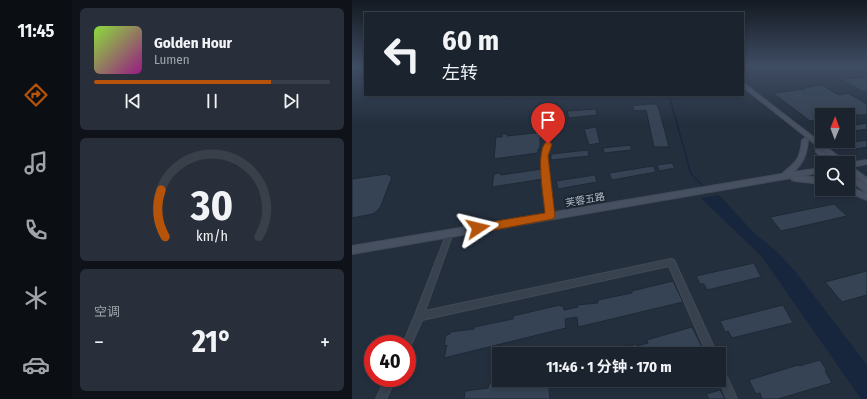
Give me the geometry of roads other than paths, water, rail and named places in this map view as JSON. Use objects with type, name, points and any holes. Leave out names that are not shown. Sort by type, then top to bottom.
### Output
[{"type":"main road","points":[[744,86],[834,156]]},
{"type":"main road","points":[[744,91],[825,156]]},
{"type":"main road","points":[[783,177],[802,160],[805,140]]},
{"type":"main road","points":[[855,165],[867,162]]},
{"type":"main road","name":"芙蓉五路","points":[[352,250],[815,171]]},
{"type":"main road","points":[[855,172],[867,182]]},
{"type":"main road","points":[[783,177],[815,180]]},
{"type":"main road","points":[[855,181],[867,190]]},
{"type":"main road","points":[[855,192],[867,197]]},
{"type":"street","points":[[410,335],[419,316],[450,233]]},
{"type":"street","points":[[419,316],[671,262],[709,347]]},
{"type":"street","points":[[726,385],[732,399]]},
{"type":"street","points":[[381,399],[387,387]]},
{"type":"lane","points":[[548,144],[544,156],[550,216]]},
{"type":"water","points":[[719,195],[754,233],[776,251],[795,271],[867,365],[867,399],[861,399],[762,257],[701,198]]},
{"type":"waterway","points":[[669,96],[691,174],[705,188]]}]
